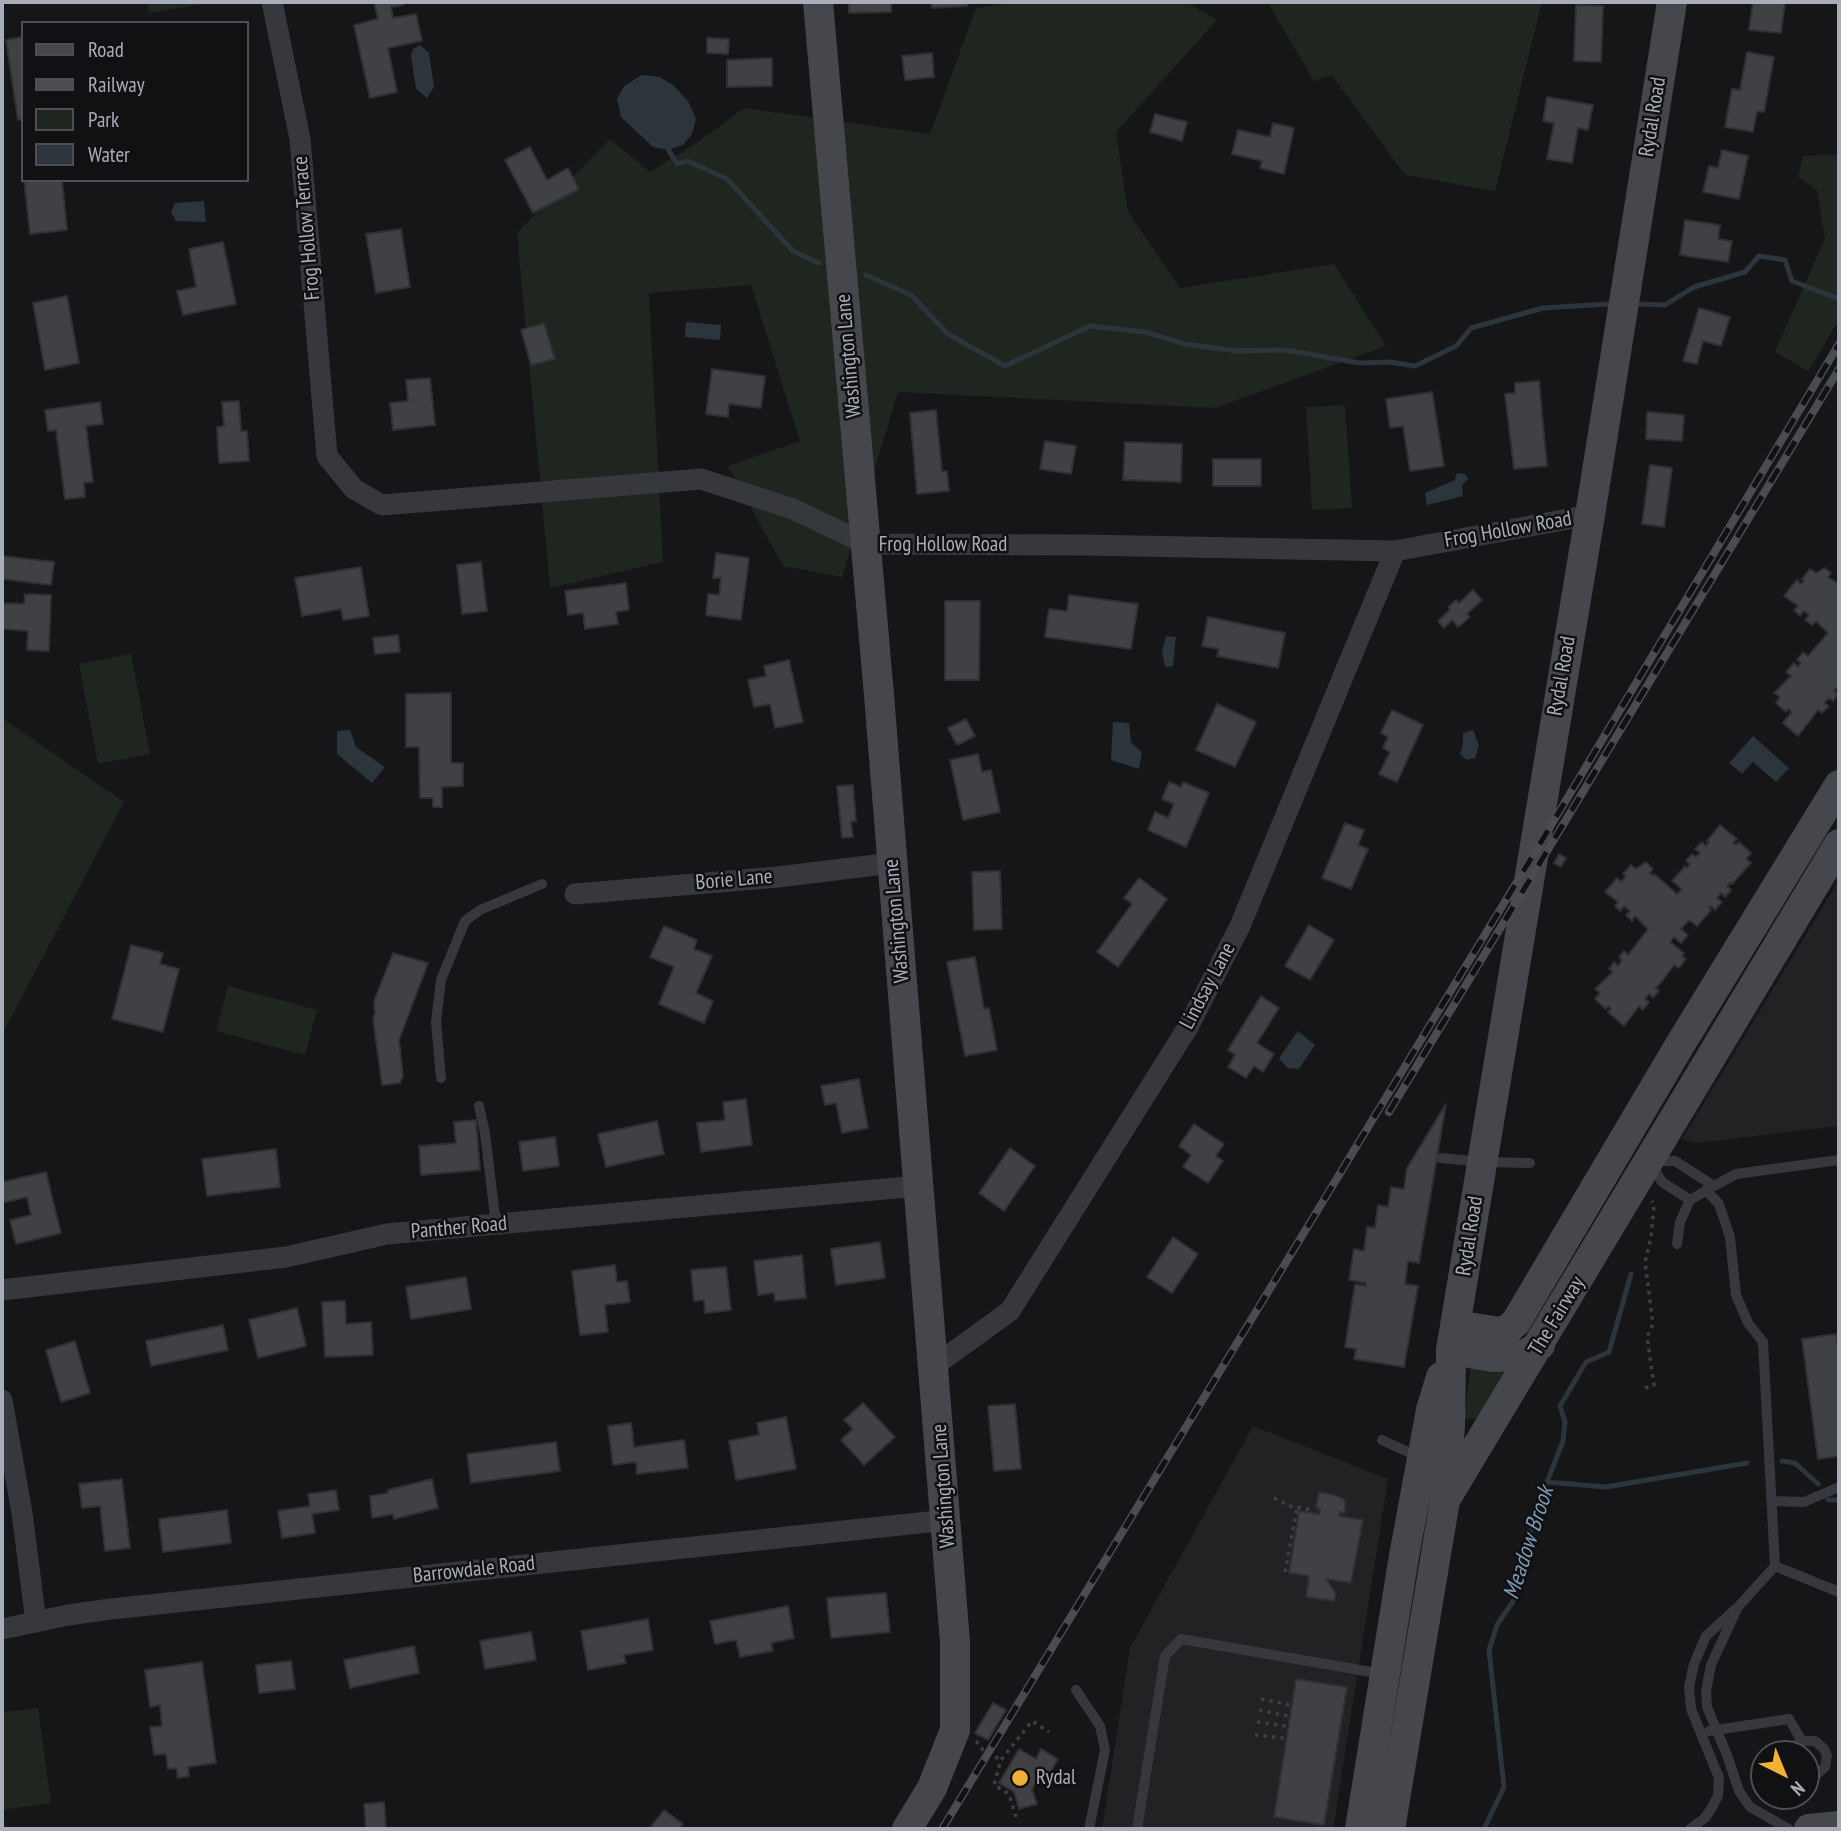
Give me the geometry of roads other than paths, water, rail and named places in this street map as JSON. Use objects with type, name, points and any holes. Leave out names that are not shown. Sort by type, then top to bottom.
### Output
[{"type":"main road","name":"Washington Lane","points":[[818,2],[866,544],[947,1520],[956,1662],[955,1730],[932,1788],[907,1829]]},
{"type":"main road","name":"Rydal Road","points":[[1445,1500],[1435,1458],[1431,1410],[1453,1338],[1672,2]]},
{"type":"main road","name":"The Fairway","points":[[1453,1338],[1500,1332],[1516,1322],[1839,785]]},
{"type":"main road","name":"The Fairway","points":[[1390,1829],[1445,1500],[1839,844]]},
{"type":"main road","points":[[1621,1144],[1649,1161]]},
{"type":"main road","points":[[1453,1338],[1493,1357],[1528,1353],[1540,1345]]},
{"type":"main road","name":"Rydal Road","points":[[1360,1829],[1385,1675],[1435,1458]]},
{"type":"main road","points":[[1809,1829],[1839,1826]]},
{"type":"street","name":"Frog Hollow Terrace","points":[[272,2],[300,139],[327,456]]},
{"type":"street","name":"Frog Hollow Road","points":[[327,456],[354,489],[382,505],[702,479],[793,509],[866,544],[1395,551],[1590,515]]},
{"type":"street","name":"Lindsay Lane","points":[[934,1366],[1010,1311],[1188,1027],[1240,926],[1395,551]]},
{"type":"street","name":"Borie Lane","points":[[575,894],[778,877],[892,863]]},
{"type":"street","name":"Panther Road","points":[[2,1290],[286,1257],[387,1234],[918,1186]]},
{"type":"street","points":[[2,1400],[22,1513],[36,1622]]},
{"type":"street","name":"Barrowdale Road","points":[[2,1629],[68,1615],[139,1606],[947,1520]]},
{"type":"lane","points":[[441,1077],[436,1022],[441,980],[465,921],[480,910],[542,884]]},
{"type":"lane","points":[[479,1106],[485,1133],[496,1226]]},
{"type":"lane","points":[[1441,1158],[1530,1163]]},
{"type":"lane","points":[[1677,1244],[1679,1223],[1690,1200],[1736,1174],[1839,1160]]},
{"type":"lane","points":[[1649,1161],[1675,1161],[1710,1188],[1719,1204],[1730,1237],[1736,1295],[1748,1323],[1763,1342],[1775,1566],[1737,1608],[1706,1636],[1694,1664],[1689,1688],[1691,1709],[1719,1778],[1718,1796],[1705,1818],[1690,1829]]},
{"type":"lane","points":[[1649,1161],[1662,1182],[1690,1200]]},
{"type":"lane","points":[[1382,1440],[1408,1452],[1435,1458]]},
{"type":"lane","points":[[1772,1501],[1804,1502],[1839,1488]]},
{"type":"lane","points":[[1775,1566],[1839,1592]]},
{"type":"lane","points":[[1737,1608],[1711,1665],[1706,1691],[1707,1707],[1739,1791],[1751,1807],[1789,1829]]},
{"type":"lane","points":[[1137,1829],[1165,1656],[1181,1639],[1385,1675]]},
{"type":"lane","points":[[1076,1690],[1100,1726],[1105,1750],[1089,1829]]},
{"type":"lane","points":[[1700,1734],[1789,1719],[1801,1740]]},
{"type":"lane","points":[[1820,1744],[1827,1762],[1820,1773]]},
{"type":"water","points":[[420,45],[429,53],[434,87],[427,98],[416,89],[411,56],[413,49]]},
{"type":"water","points":[[642,75],[660,77],[674,86],[688,101],[696,119],[692,134],[683,145],[668,150],[653,147],[621,117],[617,99],[624,86]]},
{"type":"water","points":[[204,201],[206,222],[176,221],[171,212],[175,203]]},
{"type":"water","points":[[686,322],[721,325],[720,340],[685,337]]},
{"type":"water","points":[[1457,473],[1465,474],[1468,479],[1462,485],[1463,496],[1427,505],[1425,493],[1455,480]]},
{"type":"water","points":[[1166,636],[1176,637],[1173,666],[1165,667],[1162,651]]},
{"type":"water","points":[[1113,722],[1129,723],[1131,742],[1142,753],[1139,769],[1111,760]]},
{"type":"water","points":[[350,730],[356,747],[385,767],[372,783],[337,754],[337,731]]},
{"type":"water","points":[[1473,730],[1479,745],[1475,758],[1467,760],[1460,754],[1463,733]]},
{"type":"water","points":[[1753,736],[1789,768],[1776,782],[1753,762],[1742,774],[1729,763]]},
{"type":"water","points":[[1298,1031],[1315,1045],[1299,1069],[1287,1068],[1279,1058]]},
{"type":"waterway","points":[[665,144],[677,164],[688,161],[727,179],[793,251],[819,263]]},
{"type":"waterway","points":[[1637,304],[1665,305],[1694,287],[1745,272],[1759,256],[1785,260],[1792,281],[1839,299]]},
{"type":"waterway","points":[[866,275],[911,295],[948,334],[1005,366],[1090,326],[1145,332],[1185,344],[1237,351],[1286,350],[1359,363],[1390,362],[1415,366],[1456,346],[1471,328],[1543,308],[1609,304]]},
{"type":"waterway","name":"Meadow Brook","points":[[1484,1829],[1504,1787],[1489,1650],[1497,1625],[1514,1600],[1522,1558],[1563,1441],[1565,1422],[1560,1406],[1586,1362],[1609,1352],[1631,1274]]},
{"type":"waterway","points":[[1782,1461],[1795,1463],[1818,1484]]},
{"type":"waterway","points":[[1547,1482],[1606,1487],[1747,1463]]},
{"type":"waterway","points":[[1828,1500],[1839,1500]]},
{"type":"railway","points":[[942,1829],[1532,857],[1839,344]]},
{"type":"railway","points":[[1389,1112],[1839,369]]},
{"type":"place","name":"Rydal","points":[[1020,1778]]}]
